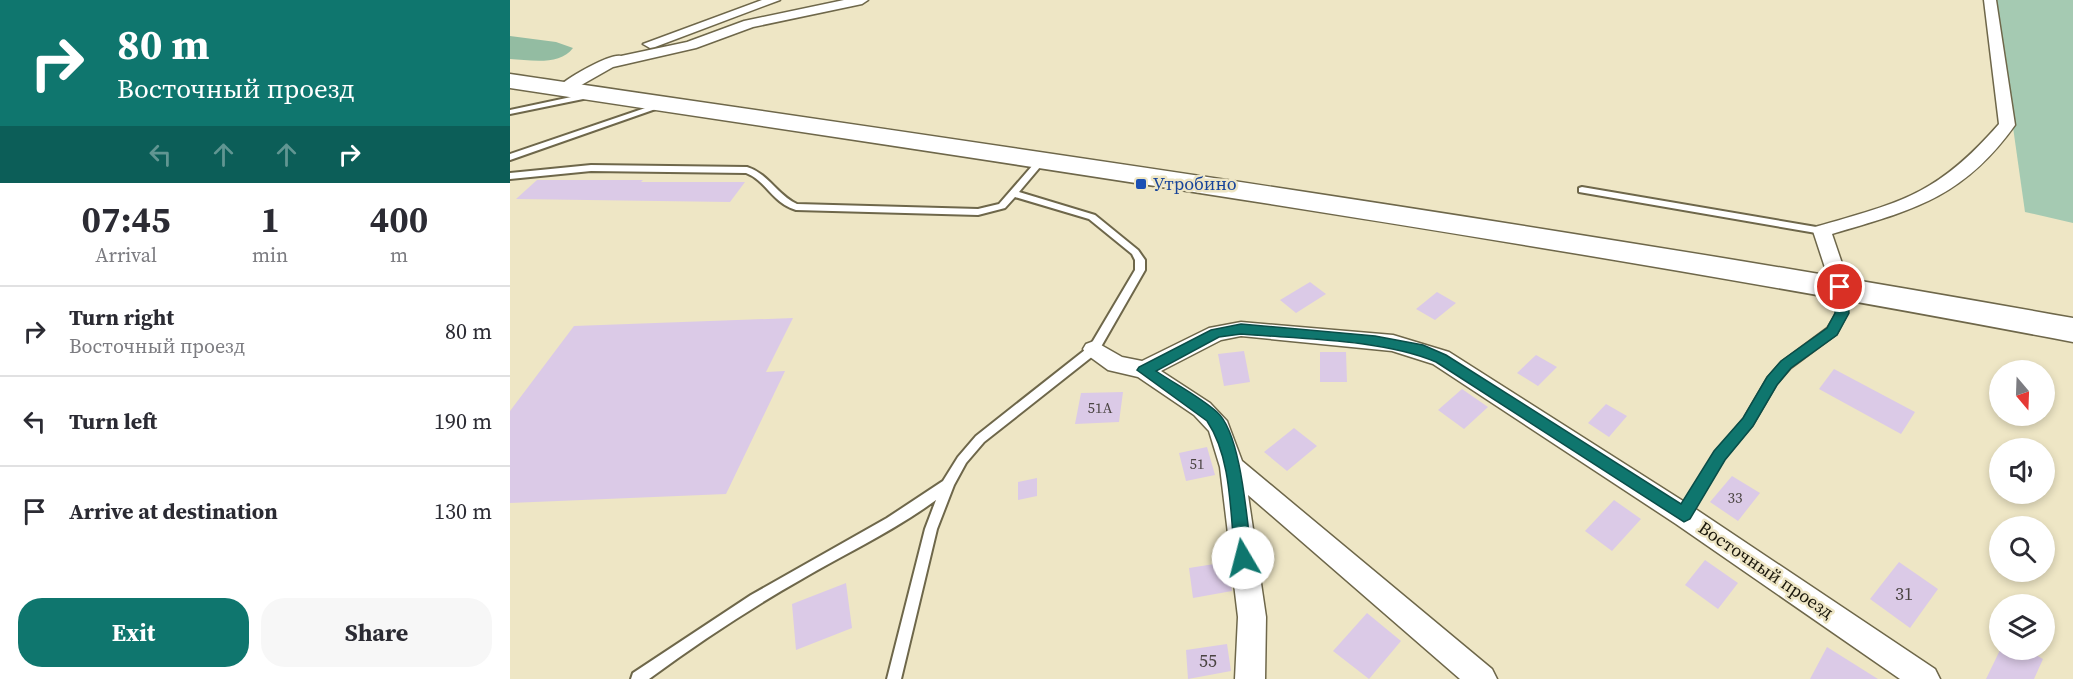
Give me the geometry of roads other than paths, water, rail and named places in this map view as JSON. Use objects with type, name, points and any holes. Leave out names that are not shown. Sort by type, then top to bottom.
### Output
[{"type":"main road","points":[[510,81],[1353,207],[1840,287],[2073,330]]},
{"type":"street","points":[[564,89],[602,65],[660,39],[774,0]]},
{"type":"street","points":[[602,65],[691,45],[749,24],[862,0]]},
{"type":"street","points":[[1840,287],[1822,231],[1898,208],[1931,195],[1982,155],[2007,125],[1990,0]]},
{"type":"street","name":"Восточный проезд","points":[[1144,370],[1216,333],[1228,330],[1407,346],[1441,358],[1684,514],[1925,679]]},
{"type":"street","points":[[1094,349],[1116,364],[1144,370],[1213,417],[1227,446],[1232,467],[1252,617],[1250,679]]},
{"type":"street","points":[[1232,467],[1482,679]]},
{"type":"lane","points":[[510,112],[596,94]]},
{"type":"lane","points":[[510,157],[666,104]]},
{"type":"lane","points":[[510,176],[591,168],[747,170],[757,173],[767,182],[780,201],[814,209],[978,212],[1002,206],[1015,194],[1042,160]]},
{"type":"lane","points":[[1582,190],[1822,231]]},
{"type":"lane","points":[[894,679],[931,529],[948,483],[962,460],[980,439],[1094,349],[1140,270],[1140,260],[1116,234],[1092,217],[1015,194]]},
{"type":"lane","points":[[1684,514],[1720,455],[1748,422],[1772,381],[1786,365],[1832,332],[1842,313],[1840,287]]},
{"type":"lane","points":[[638,678],[685,643],[919,506],[948,483]]},
{"type":"place","name":"Утробино","points":[[1141,184]]}]
